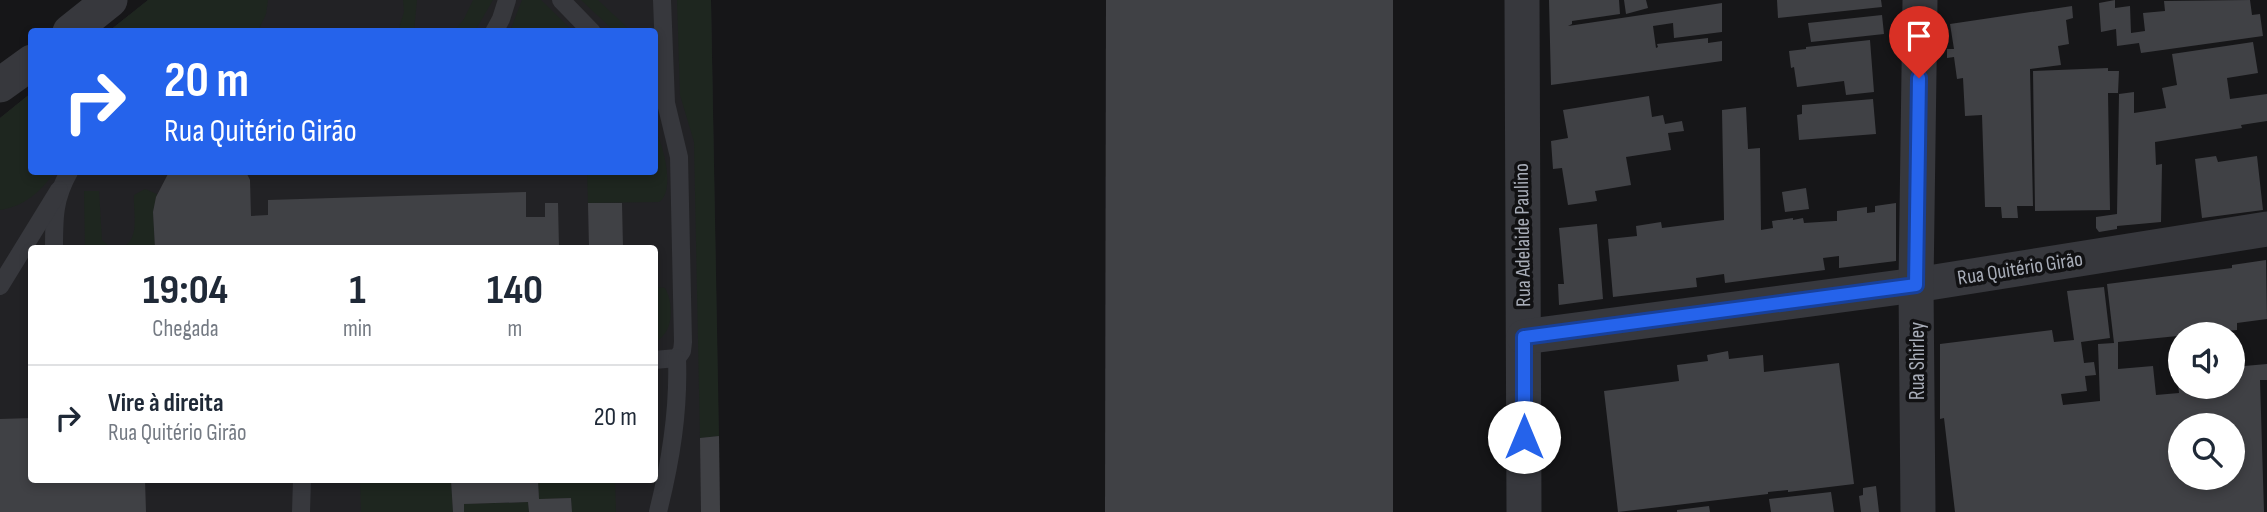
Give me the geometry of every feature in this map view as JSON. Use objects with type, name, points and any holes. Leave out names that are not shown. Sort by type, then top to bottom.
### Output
[{"type":"street","points":[[75,28],[110,0]]},
{"type":"street","name":"Rua Adelaide Paulino","points":[[1522,0],[1524,512]]},
{"type":"street","name":"Rua Shirley","points":[[1918,512],[1916,285],[1920,0]]},
{"type":"street","points":[[0,85],[28,65]]},
{"type":"street","name":"Rua Quitério Girão","points":[[1524,337],[1916,285],[2267,229]]},
{"type":"lane","points":[[496,28],[507,0]]},
{"type":"lane","points":[[561,0],[588,28]]},
{"type":"lane","points":[[658,512],[678,400],[677,358],[682,351],[683,342],[680,157],[660,98],[662,0]]},
{"type":"lane","points":[[0,286],[67,175]]},
{"type":"lane","points":[[54,245],[54,215],[59,190]]},
{"type":"lane","points":[[658,360],[677,358]]},
{"type":"lane","points":[[301,512],[302,483]]},
{"type":"shaded area","points":[[148,0],[711,0],[720,512],[0,512],[0,118],[28,95],[28,175],[658,175],[658,28],[113,28]]},
{"type":"shaded area","points":[[148,0],[268,0],[266,14],[259,28],[113,28]]},
{"type":"shaded area","points":[[403,0],[417,0],[414,28],[399,28],[404,12]]},
{"type":"shaded area","points":[[473,0],[493,0],[477,28],[456,28]]},
{"type":"shaded area","points":[[522,0],[541,0],[570,28],[511,28]]},
{"type":"shaded area","points":[[581,0],[598,0],[628,28],[611,28]]},
{"type":"shaded area","points":[[677,0],[711,0],[719,436],[700,438],[694,142],[680,95]]},
{"type":"shaded area","points":[[28,95],[28,175],[53,175],[31,197],[0,210],[0,118]]},
{"type":"shaded area","points":[[658,138],[667,179],[664,197],[659,202],[588,203],[587,175],[658,175]]},
{"type":"shaded area","points":[[145,189],[157,194],[153,212],[155,245],[126,245],[134,232],[134,195]]},
{"type":"shaded area","points":[[84,191],[99,191],[102,240],[108,245],[85,245]]},
{"type":"shaded area","points":[[658,287],[665,288],[671,310],[669,325],[658,340]]},
{"type":"shaded area","points":[[360,483],[451,483],[453,512],[361,512]]},
{"type":"shaded area","points":[[538,483],[615,483],[616,512],[572,512],[571,498],[539,499]]},
{"type":"shaded area","points":[[528,502],[529,512],[464,512],[464,504]]},
{"type":"building","points":[[1106,0],[1393,0],[1393,512],[1105,512]]},
{"type":"building","points":[[1549,0],[1619,0],[1620,14],[1572,21],[1568,26],[1722,3],[1722,32],[1674,38],[1673,23],[1653,26],[1656,48],[1657,44],[1708,38],[1708,43],[1722,41],[1722,61],[1551,85]]},
{"type":"building","points":[[1624,0],[1646,0],[1648,8],[1626,14]]},
{"type":"building","points":[[1777,0],[1881,0],[1882,7],[1778,18]]},
{"type":"building","points":[[2115,0],[2115,8],[2130,6],[2131,33],[2145,31],[2143,13],[2165,11],[2164,1],[2250,0],[2252,15],[2260,14],[2263,36],[2141,53],[2139,43],[2117,46],[2116,29],[2101,32],[2099,3]]},
{"type":"building","points":[[2072,6],[2073,18],[2066,20],[2069,44],[2058,46],[2061,65],[2030,69],[2033,206],[2017,206],[2018,218],[2002,218],[2001,207],[1985,207],[1982,115],[1965,116],[1963,78],[1957,79],[1954,57],[1947,58],[1947,49],[1954,49],[1950,24]]},
{"type":"building","points":[[1882,15],[1884,34],[1811,42],[1808,23]]},
{"type":"building","points":[[1870,40],[1874,92],[1846,95],[1844,81],[1797,87],[1789,51]]},
{"type":"building","points":[[2253,42],[2258,73],[2227,78],[2230,99],[2267,94],[2267,121],[2241,125],[2242,128],[2155,142],[2156,165],[2162,164],[2161,222],[2117,226],[2117,229],[2099,232],[2096,228],[2096,217],[2117,214],[2119,94],[2134,92],[2134,113],[2166,108],[2162,88],[2177,85],[2172,54]]},
{"type":"building","points":[[2108,68],[2108,71],[2119,71],[2118,93],[2108,93],[2110,210],[2035,211],[2033,71]]},
{"type":"building","points":[[1649,96],[1652,117],[1663,115],[1665,124],[1682,121],[1684,131],[1668,133],[1671,150],[1626,157],[1631,185],[1595,191],[1597,201],[1568,205],[1562,168],[1553,169],[1551,141],[1568,138],[1563,110]]},
{"type":"building","points":[[1873,99],[1876,134],[1799,140],[1797,115],[1802,114],[1802,105]]},
{"type":"building","points":[[1746,107],[1748,149],[1760,148],[1761,230],[1773,228],[1772,221],[1803,218],[1804,223],[1837,221],[1837,211],[1867,207],[1867,213],[1875,212],[1875,206],[1896,203],[1896,261],[1839,268],[1839,256],[1823,258],[1825,270],[1725,283],[1724,274],[1696,278],[1697,287],[1613,297],[1608,239],[1637,236],[1636,226],[1661,222],[1662,228],[1724,220],[1722,110]]},
{"type":"building","points":[[2216,156],[2218,162],[2257,156],[2263,210],[2202,218],[2195,159]]},
{"type":"building","points":[[167,175],[248,175],[251,216],[268,215],[268,200],[526,192],[526,217],[545,217],[545,203],[558,203],[559,245],[155,245],[153,212],[156,197]]},
{"type":"building","points":[[1806,188],[1809,209],[1785,212],[1782,192]]},
{"type":"building","points":[[588,203],[622,203],[623,245],[589,245]]},
{"type":"building","points":[[1597,224],[1603,299],[1559,305],[1558,284],[1564,284],[1559,228]]},
{"type":"building","points":[[2266,260],[2267,319],[2244,322],[2168,322],[2168,337],[2118,342],[2118,369],[2153,366],[2156,395],[2168,394],[2168,399],[2245,399],[2245,366],[2267,364],[2267,380],[2260,380],[2264,512],[1955,512],[1944,418],[1940,419],[1940,344],[2052,330],[2054,342],[2074,340],[2067,291],[2104,287],[2110,338],[2081,342],[2084,363],[2094,362],[2096,375],[2085,376],[2087,391],[2061,394],[2063,405],[2100,401],[2098,344],[2114,343],[2107,284],[2232,268],[2232,265]]},
{"type":"building","points":[[1728,351],[1729,359],[1763,355],[1764,372],[1839,363],[1854,484],[1768,492],[1618,512],[1604,391],[1679,381],[1677,365],[1708,361],[1707,355]]},
{"type":"building","points":[[28,418],[28,483],[145,483],[146,512],[0,512],[0,419]]},
{"type":"building","points":[[719,436],[720,512],[701,512],[700,438]]},
{"type":"building","points":[[451,483],[538,483],[539,499],[571,498],[572,512],[529,512],[528,502],[464,504],[464,512],[453,512]]},
{"type":"building","points":[[1876,486],[1879,512],[1861,512],[1859,496],[1863,495],[1863,488]]},
{"type":"building","points":[[1831,492],[1834,512],[1771,512],[1769,499]]},
{"type":"building","points":[[1709,506],[1710,512],[1677,512],[1677,510]]},
{"type":"route","points":[[1524,437],[1524,337],[1916,285],[1919,78]]}]
